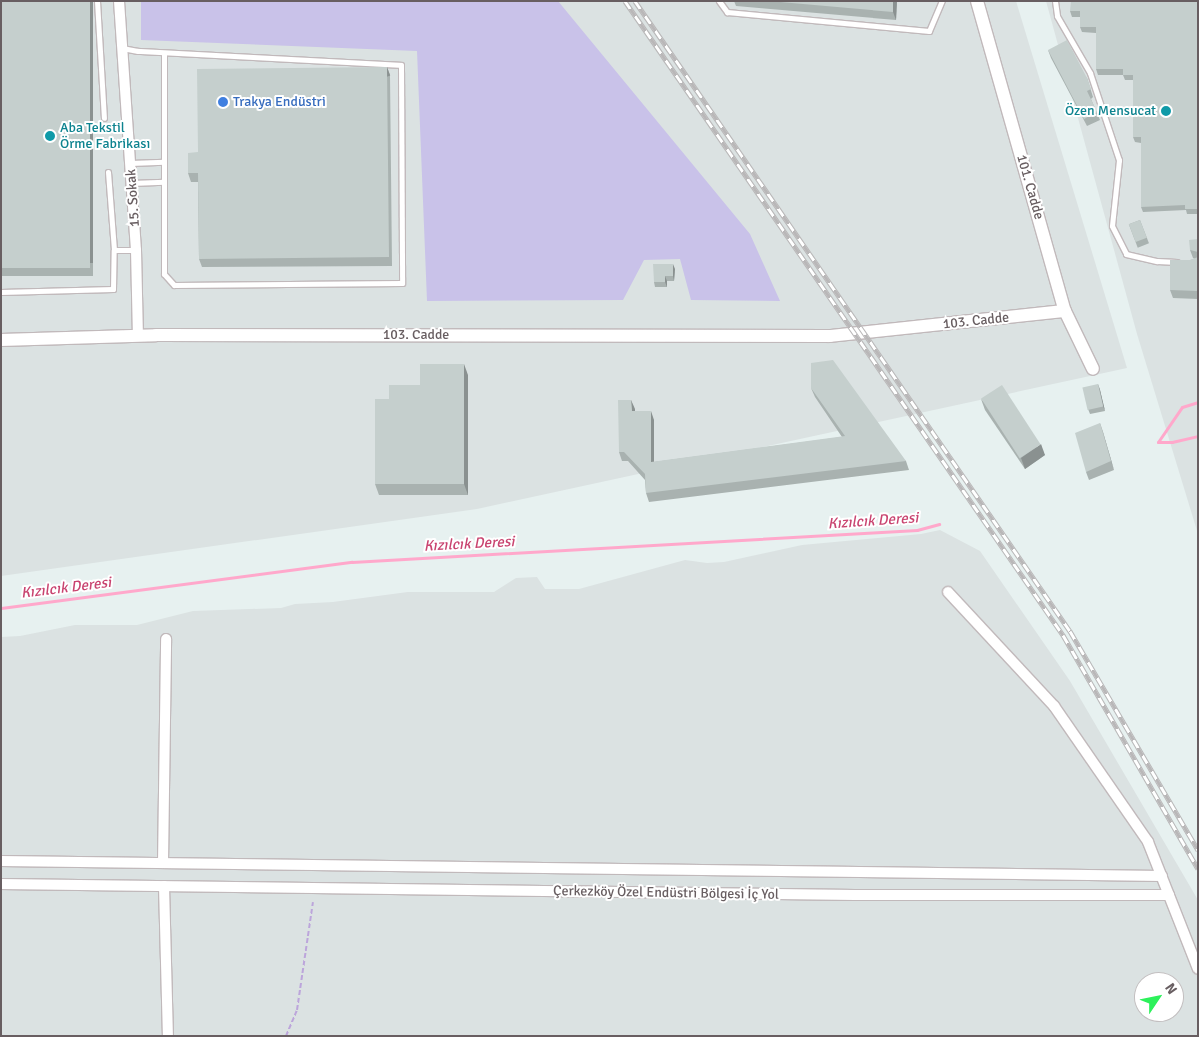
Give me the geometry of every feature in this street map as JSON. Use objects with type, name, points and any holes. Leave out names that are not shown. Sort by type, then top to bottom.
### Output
[{"type":"street","name":"15. Sokak","points":[[118,1],[136,250],[138,335]]},
{"type":"street","name":"101. Cadde","points":[[977,1],[1065,311],[1093,368]]},
{"type":"street","name":"103. Cadde","points":[[1,340],[138,335],[830,336],[1065,311]]},
{"type":"street","points":[[948,592],[1054,706],[1148,842],[1198,969]]},
{"type":"street","points":[[163,863],[166,639]]},
{"type":"street","name":"Çerkezköy Özel Endüstri Bölgesi İç Yol","points":[[1,861],[1162,876]]},
{"type":"street","name":"Çerkezköy Özel Endüstri Bölgesi İç Yol","points":[[1,884],[855,895],[1169,895]]},
{"type":"street","points":[[164,886],[168,1036]]},
{"type":"lane","points":[[97,1],[104,118]]},
{"type":"lane","points":[[720,1],[727,12],[929,31],[942,1]]},
{"type":"lane","points":[[1055,1],[1057,16],[1090,73],[1119,160],[1112,226],[1126,254],[1157,261],[1181,262]]},
{"type":"lane","points":[[122,48],[164,53],[401,65],[402,283],[174,285],[164,274],[164,53]]},
{"type":"lane","points":[[130,163],[164,162]]},
{"type":"lane","points":[[1,292],[113,289],[114,250],[108,172]]},
{"type":"lane","points":[[131,183],[164,182]]},
{"type":"lane","points":[[114,250],[136,250]]},
{"type":"path","points":[[286,1036],[297,1010],[313,902]]},
{"type":"shaded area","points":[[1,1],[1016,1],[1127,368],[477,509],[1,576]]},
{"type":"shaded area","points":[[141,1],[558,1],[750,234],[780,301],[691,300],[680,259],[644,260],[623,300],[427,301],[417,51],[141,40]]},
{"type":"shaded area","points":[[1046,1],[1198,1],[1198,534],[1137,334]]},
{"type":"shaded area","points":[[940,530],[980,551],[1070,681],[1198,900],[1198,1036],[1,1036],[1,637],[20,636],[75,625],[137,625],[193,611],[281,608],[295,604],[333,602],[408,592],[494,592],[516,578],[537,577],[545,589],[579,589],[685,560],[707,563],[724,562],[802,545],[921,534]]},
{"type":"building","name":"Aba Tekstil Örme Fabrikası","points":[[1,1],[90,1],[90,268],[1,268]]},
{"type":"building","points":[[769,1],[893,1],[893,12]]},
{"type":"building","name":"Özen Mensucat","points":[[1071,1],[1198,1],[1198,209],[1185,209],[1185,205],[1141,207],[1141,137],[1133,137],[1133,75],[1123,75],[1123,69],[1096,69],[1096,27],[1080,27],[1080,11],[1070,11]]},
{"type":"building","points":[[1067,40],[1087,78],[1091,89],[1087,91],[1097,112],[1084,119],[1048,50]]},
{"type":"building","points":[[387,67],[389,257],[199,259],[198,173],[188,173],[188,153],[198,152],[197,69]]},
{"type":"building","points":[[1140,220],[1147,238],[1136,242],[1129,224]]},
{"type":"building","points":[[1198,239],[1198,252],[1190,250],[1189,240]]},
{"type":"building","points":[[1198,257],[1198,291],[1170,290],[1170,260],[1190,260]]},
{"type":"building","points":[[653,264],[673,264],[673,276],[665,276],[665,282],[654,282]]},
{"type":"building","points":[[833,360],[906,461],[646,493],[645,474],[624,452],[619,452],[618,400],[631,400],[632,411],[651,411],[651,462],[845,436],[811,388],[811,363]]},
{"type":"building","points":[[420,364],[464,364],[464,484],[375,484],[375,399],[389,399],[389,385],[420,385]]},
{"type":"building","points":[[1098,384],[1103,406],[1088,410],[1082,388]]},
{"type":"building","points":[[1002,385],[1041,445],[1020,458],[981,399]]},
{"type":"building","points":[[1100,423],[1111,461],[1086,472],[1075,433]]},
{"type":"waterway","points":[[1158,442],[1182,407],[1198,402]]},
{"type":"waterway","name":"Kızılcık Deresi","points":[[1158,442],[1172,442],[1197,436]]},
{"type":"waterway","name":"Kızılcık Deresi","points":[[1,608],[352,562],[917,530],[939,524]]},
{"type":"railway","points":[[625,1],[1063,635],[1198,869]]},
{"type":"railway","points":[[635,1],[1070,631],[1198,850]]},
{"type":"place","name":"Trakya Endüstri","points":[[223,102]]},
{"type":"place","name":"Özen Mensucat","points":[[1166,111]]},
{"type":"place","name":"Aba Tekstil Örme Fabrikası","points":[[50,136]]}]
